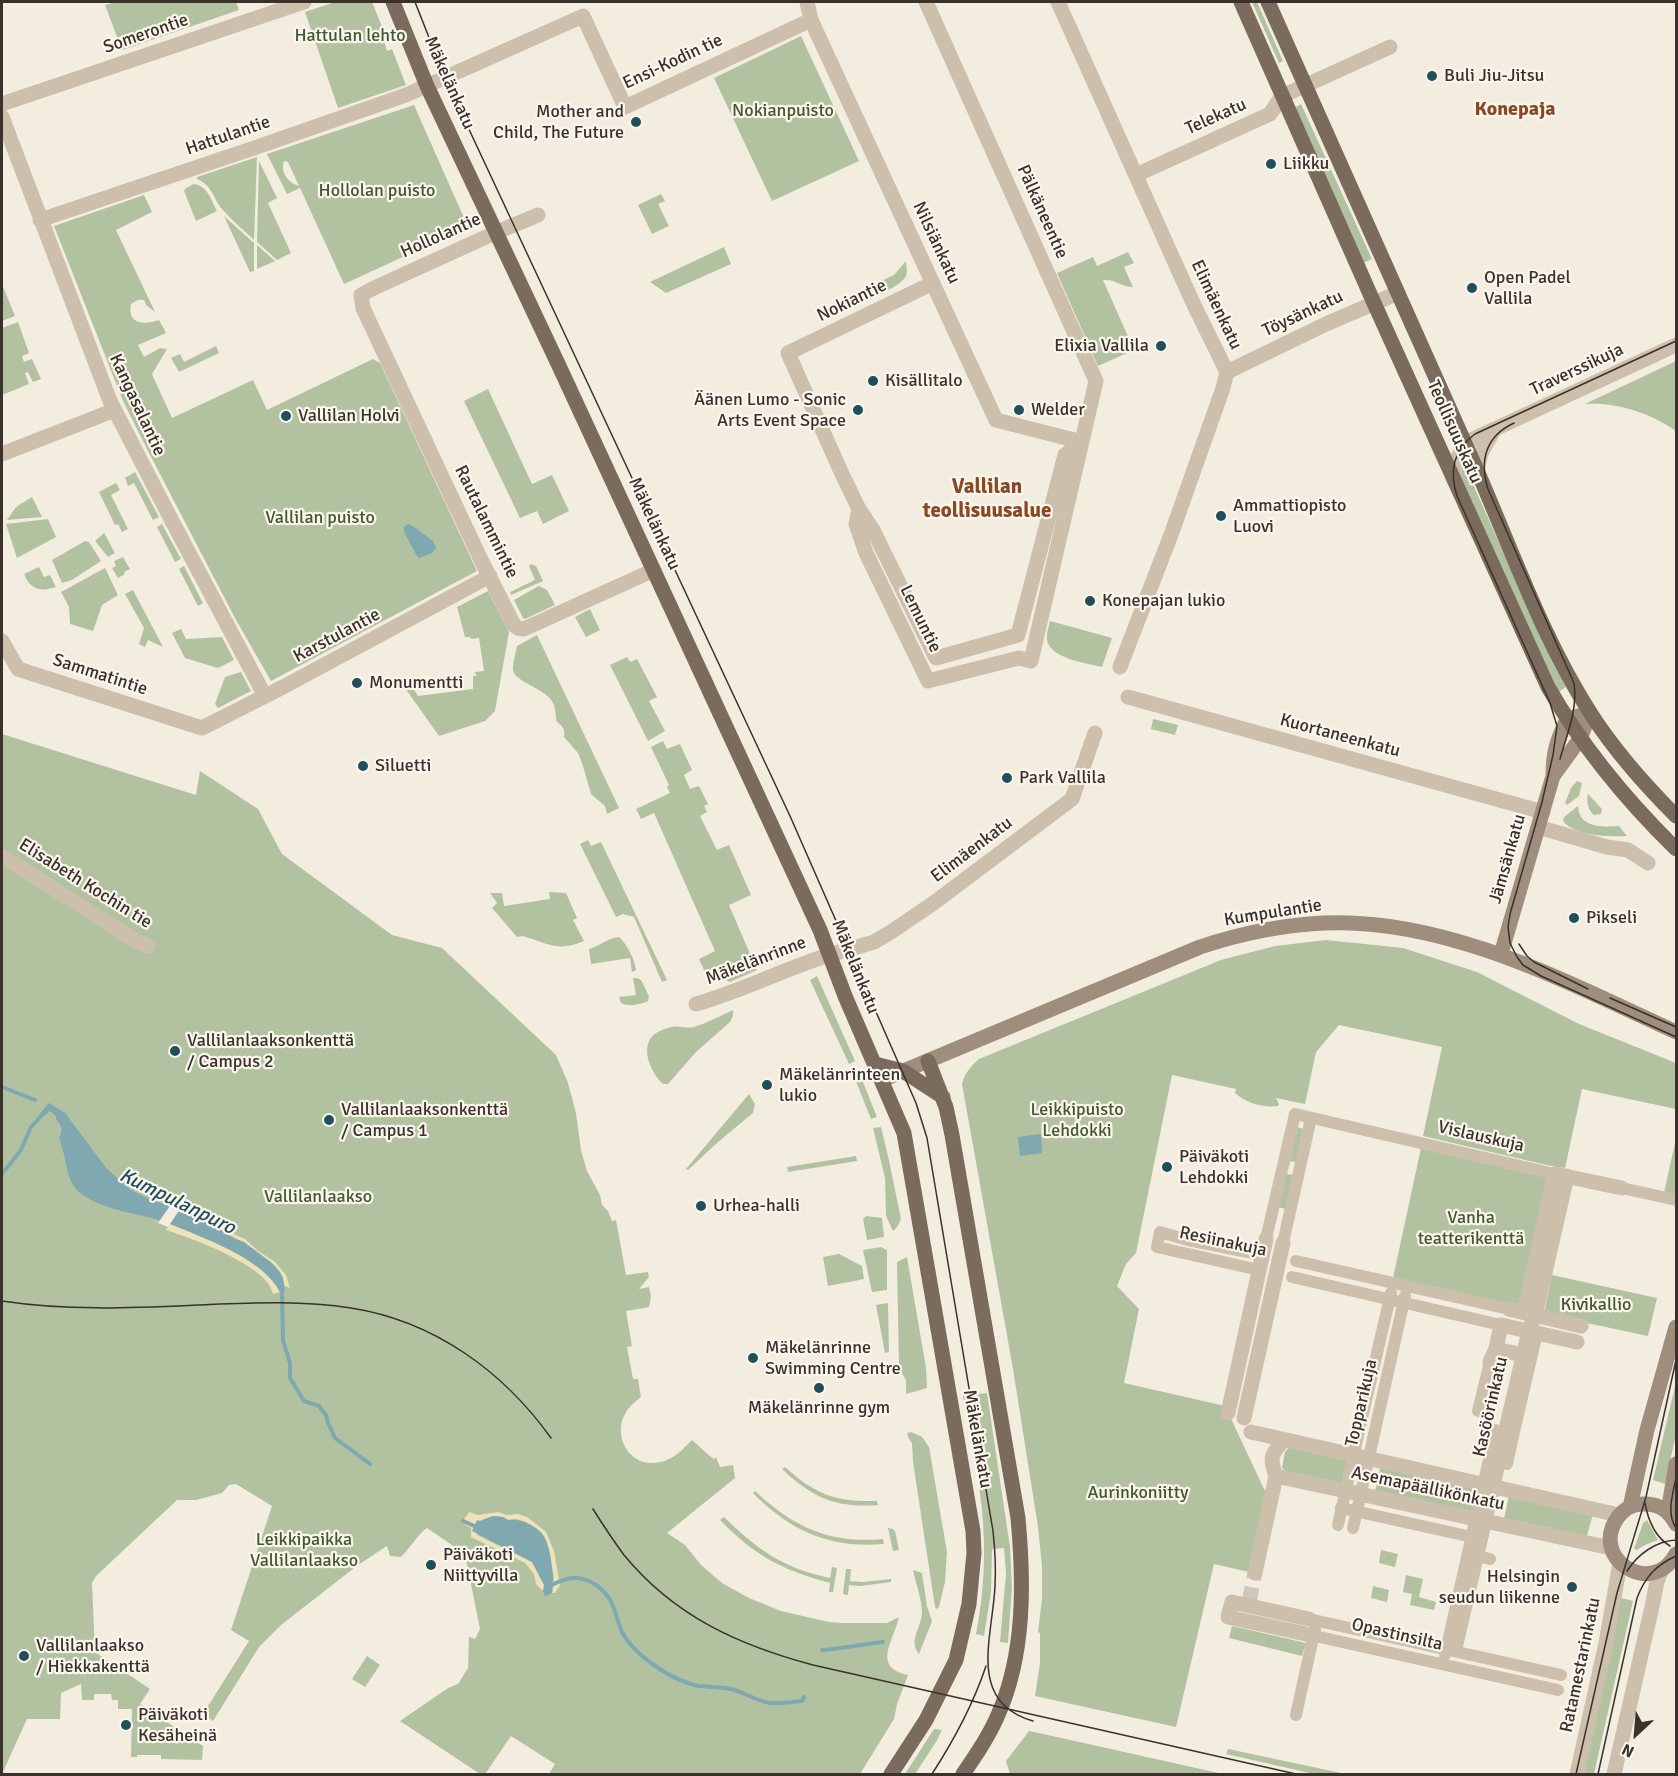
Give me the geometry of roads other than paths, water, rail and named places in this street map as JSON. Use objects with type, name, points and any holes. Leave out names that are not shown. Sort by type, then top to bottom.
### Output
[{"type":"main road","name":"Mäkelänkatu","points":[[393,2],[427,86],[497,232],[820,930],[845,996],[904,1133],[973,1531],[974,1552],[969,1604],[956,1660],[926,1720],[891,1774]]},
{"type":"main road","name":"Teollisuuskatu","points":[[1241,2],[1548,687],[1580,739],[1614,784],[1677,849]]},
{"type":"main road","points":[[1268,2],[1384,258],[1414,332],[1548,634],[1590,712],[1648,787],[1677,816]]},
{"type":"main road","points":[[1568,719],[1590,712]]},
{"type":"main road","name":"Jämsänkatu","points":[[1552,776],[1580,739],[1590,712]]},
{"type":"main road","name":"Jämsänkatu","points":[[1501,954],[1552,776],[1553,756],[1557,741],[1568,719]]},
{"type":"main road","name":"Kumpulantie","points":[[882,1080],[1200,947],[1217,941],[1282,927],[1325,922],[1377,925],[1421,932],[1501,954],[1677,1032]]},
{"type":"main road","name":"Mäkelänkatu","points":[[928,1061],[943,1097],[952,1135],[1018,1518],[1022,1555],[1017,1649],[1011,1674],[998,1715],[963,1774]]},
{"type":"main road","points":[[875,1064],[903,1071],[943,1097]]},
{"type":"main road","points":[[1671,1563],[1645,1574],[1628,1569],[1620,1563],[1611,1548],[1610,1537],[1614,1523],[1625,1511],[1677,1327]]},
{"type":"main road","points":[[1672,1518],[1677,1464]]},
{"type":"main road","points":[[1625,1511],[1649,1504],[1659,1506],[1672,1518]]},
{"type":"street","name":"Somerontie","points":[[2,104],[304,2]]},
{"type":"street","name":"Nilsiänkatu","points":[[807,2],[811,20],[996,420],[1082,442]]},
{"type":"street","name":"Pälkäneentie","points":[[926,2],[1096,381],[1031,661]]},
{"type":"street","name":"Elimäenkatu","points":[[1058,2],[1198,314],[1227,372],[1180,509],[1120,667]]},
{"type":"street","name":"Ensi-Kodin tie","points":[[468,67],[580,10],[625,106],[811,20]]},
{"type":"street","name":"Telekatu","points":[[1136,176],[1270,114],[1282,96],[1390,47]]},
{"type":"street","name":"Hattulantie","points":[[40,220],[301,132],[427,86],[468,67]]},
{"type":"street","name":"Kangasalantie","points":[[2,117],[110,401],[265,696]]},
{"type":"street","name":"Hollolantie","points":[[361,295],[538,215]]},
{"type":"street","name":"Nokiantie","points":[[788,353],[933,284]]},
{"type":"street","name":"Töysänkatu","points":[[1227,372],[1398,293]]},
{"type":"street","name":"Rautalammintie","points":[[361,295],[363,308],[514,625],[524,629],[654,570]]},
{"type":"street","name":"Traverssikuja","points":[[1465,445],[1481,434],[1677,345]]},
{"type":"street","name":"Lemuntie","points":[[788,353],[859,509],[873,530],[936,658]]},
{"type":"street","points":[[2,454],[115,410]]},
{"type":"street","points":[[1477,470],[1481,453],[1494,430]]},
{"type":"street","name":"Pälkäneentie","points":[[936,658],[1018,635],[1065,455],[1082,442]]},
{"type":"street","points":[[1454,480],[1456,462],[1465,445]]},
{"type":"street","name":"Lemuntie","points":[[859,509],[856,524],[866,553],[928,681],[1019,658],[1031,661]]},
{"type":"street","name":"Karstulantie","points":[[202,728],[490,576]]},
{"type":"street","name":"Sammatintie","points":[[2,641],[18,669],[202,728]]},
{"type":"street","name":"Kuortaneenkatu","points":[[1128,697],[1542,812]]},
{"type":"street","name":"Elimäenkatu","points":[[829,955],[874,942],[891,932],[936,902],[1072,799],[1095,733]]},
{"type":"street","points":[[1538,827],[1607,847],[1628,850],[1648,863]]},
{"type":"street","name":"Elisabeth Kochin tie","points":[[2,856],[138,942],[148,946]]},
{"type":"street","name":"Mäkelänrinne","points":[[696,1004],[725,996],[806,962],[829,955]]},
{"type":"street","points":[[1228,1413],[1294,1114],[1311,1118],[1244,1418]]},
{"type":"street","name":"Vislauskuja","points":[[1311,1118],[1673,1199]]},
{"type":"street","name":"Kasöörinkatu","points":[[1486,1464],[1507,1464],[1533,1332],[1522,1313],[1550,1226],[1561,1175]]},
{"type":"street","points":[[1271,1215],[1288,1219]]},
{"type":"street","name":"Resiinakuja","points":[[1296,1261],[1281,1250],[1261,1262],[1156,1248],[1160,1232],[1261,1262],[1276,1274],[1533,1332],[1574,1333],[1522,1313],[1296,1261]]},
{"type":"street","points":[[1335,1286],[1338,1271]]},
{"type":"street","name":"Topparikuja","points":[[1338,1525],[1393,1283]]},
{"type":"street","name":"Topparikuja","points":[[1353,1528],[1407,1286]]},
{"type":"street","points":[[1246,1325],[1266,1320]]},
{"type":"street","points":[[1485,1412],[1478,1410],[1501,1324]]},
{"type":"street","name":"Kasöörinkatu","points":[[1443,1665],[1450,1648],[1484,1521],[1523,1355],[1533,1332]]},
{"type":"street","points":[[1493,1355],[1523,1355]]},
{"type":"street","points":[[1239,1360],[1256,1364]]},
{"type":"street","name":"Asemapäällikönkatu","points":[[1251,1432],[1492,1486],[1625,1511]]},
{"type":"street","name":"Kasöörinkatu","points":[[1450,1648],[1486,1464],[1495,1433],[1514,1433]]},
{"type":"street","points":[[1358,1436],[1372,1439]]},
{"type":"street","points":[[1255,1573],[1276,1476],[1272,1457],[1274,1451],[1284,1440]]},
{"type":"street","points":[[1349,1474],[1364,1477]]},
{"type":"street","name":"Asemapäällikönkatu","points":[[1276,1476],[1611,1548]]},
{"type":"street","points":[[1341,1508],[1472,1538]]},
{"type":"street","points":[[1468,1554],[1490,1559]]},
{"type":"street","name":"Ratamestarinkatu","points":[[1577,1774],[1606,1643],[1620,1563]]},
{"type":"street","points":[[1614,1774],[1652,1611],[1656,1582],[1671,1563]]},
{"type":"street","name":"Opastinsilta","points":[[1537,1678],[1490,1656],[1332,1624],[1311,1628],[1230,1609],[1248,1604],[1311,1628],[1329,1639],[1476,1672],[1537,1678],[1557,1683]]},
{"type":"street","points":[[1329,1639],[1332,1624]]},
{"type":"street","points":[[1296,1716],[1311,1628]]},
{"type":"street","points":[[1476,1672],[1490,1656]]},
{"type":"water","points":[[408,524],[433,541],[436,548],[432,553],[419,558],[417,556],[404,532],[404,527]]},
{"type":"water","points":[[49,1103],[65,1113],[107,1169],[131,1190],[203,1218],[233,1238],[244,1242],[280,1272],[285,1292],[280,1292],[273,1281],[251,1262],[224,1247],[166,1222],[105,1206],[77,1190],[68,1172],[59,1138],[61,1128],[56,1116],[50,1111],[44,1116],[39,1115]]},
{"type":"water","points":[[1041,1134],[1042,1153],[1020,1156],[1018,1137]]},
{"type":"water","points":[[493,1516],[523,1522],[542,1534],[551,1557],[552,1593],[545,1596],[544,1585],[532,1562],[472,1531],[477,1520]]},
{"type":"waterway","name":"Kumpulanpuro","points":[[2,1087],[35,1100]]},
{"type":"waterway","name":"Kumpulanpuro","points":[[2,1174],[21,1150],[31,1127],[43,1114]]},
{"type":"waterway","name":"Kumpulanpuro","points":[[281,1287],[283,1341],[290,1363],[290,1378],[304,1401],[319,1406],[326,1415],[335,1438],[370,1464]]},
{"type":"waterway","name":"Kumpulanpuro","points":[[463,1521],[479,1528]]},
{"type":"waterway","name":"Kumpulanpuro","points":[[550,1586],[573,1578],[584,1579],[596,1585],[609,1598],[623,1633],[633,1648],[660,1669],[680,1680],[699,1686],[731,1689],[770,1703],[802,1701],[804,1697]]},
{"type":"waterway","name":"Kumpulanpuro","points":[[822,1650],[883,1642]]},
{"type":"tunnel","points":[[1249,1602],[1255,1573]]},
{"type":"tram line","points":[[415,2],[445,78],[790,816],[916,1103],[927,1138],[993,1531],[995,1579],[988,1646],[991,1683],[999,1699],[1012,1712],[1033,1721]]},
{"type":"tram line","points":[[1676,341],[1475,434],[1462,447],[1453,470],[1457,496],[1550,703],[1557,726],[1542,802],[1510,914],[1508,927],[1510,943],[1523,965],[1541,976],[1676,1037]]},
{"type":"tram line","points":[[1514,423],[1504,428],[1491,442],[1485,459],[1485,478],[1574,683],[1573,712],[1560,759]]},
{"type":"tram line","points":[[1519,944],[1534,962],[1588,989]]},
{"type":"tram line","points":[[1610,998],[1676,1027]]},
{"type":"tram line","points":[[2,1301],[99,1308],[293,1303],[332,1305],[381,1315],[411,1324],[438,1337],[489,1371],[511,1391],[551,1438]]},
{"type":"tram line","points":[[1576,1774],[1617,1593],[1646,1497],[1676,1360]]},
{"type":"tram line","points":[[1676,1478],[1671,1510],[1676,1528]]},
{"type":"tram line","points":[[1645,1503],[1653,1528],[1670,1546]]},
{"type":"tram line","points":[[593,1509],[624,1555],[664,1595],[709,1625],[759,1648],[813,1665],[1296,1774]]},
{"type":"tram line","points":[[1627,1571],[1636,1559],[1648,1550],[1661,1543],[1676,1540]]},
{"type":"tram line","points":[[1598,1774],[1637,1598],[1652,1572],[1676,1556]]},
{"type":"tram line","points":[[932,1774],[962,1722],[986,1666]]},
{"type":"place","name":"Buli Jiu-Jitsu","points":[[1432,76]]},
{"type":"place","name":"Mother and Child, The Future","points":[[636,122]]},
{"type":"place","name":"Liikku","points":[[1271,164]]},
{"type":"place","name":"Open Padel Vallila","points":[[1472,288]]},
{"type":"place","name":"Elixia Vallila","points":[[1161,346]]},
{"type":"place","name":"Kisällitalo","points":[[873,381]]},
{"type":"place","name":"Äänen Lumo - Sonic Arts Event Space","points":[[858,410]]},
{"type":"place","name":"Welder","points":[[1019,410]]},
{"type":"place","name":"Vallilan Holvi","points":[[286,416]]},
{"type":"place","name":"Ammattiopisto Luovi","points":[[1221,516]]},
{"type":"place","name":"Konepajan lukio","points":[[1090,601]]},
{"type":"place","name":"Monumentti","points":[[357,683]]},
{"type":"place","name":"Siluetti","points":[[363,766]]},
{"type":"place","name":"Park Vallila","points":[[1007,778]]},
{"type":"place","name":"Pikseli","points":[[1574,918]]},
{"type":"place","name":"Vallilanlaaksonkenttä / Campus 2","points":[[175,1051]]},
{"type":"place","name":"Mäkelänrinteen lukio","points":[[767,1085]]},
{"type":"place","name":"Vallilanlaaksonkenttä / Campus 1","points":[[329,1120]]},
{"type":"place","name":"Päiväkoti Lehdokki","points":[[1167,1167]]},
{"type":"place","name":"Urhea-halli","points":[[701,1206]]},
{"type":"place","name":"Mäkelänrinne Swimming Centre","points":[[753,1358]]},
{"type":"place","name":"Mäkelänrinne gym","points":[[819,1388]]},
{"type":"place","name":"Päiväkoti Niittyvilla","points":[[431,1565]]},
{"type":"place","name":"Helsingin seudun liikenne","points":[[1572,1587]]},
{"type":"place","name":"Vallilanlaakso / Hiekkakenttä","points":[[24,1656]]},
{"type":"place","name":"Päiväkoti Kesäheinä","points":[[126,1725]]},
{"type":"district","name":"Konepaja","points":[[1515,110]]},
{"type":"district","name":"Vallilan teollisuusalue","points":[[987,499]]},
{"type":"park label","name":"Hattulan lehto","points":[[350,36]]},
{"type":"park label","name":"Nokianpuisto","points":[[783,111]]},
{"type":"park label","name":"Hollolan puisto","points":[[377,191]]},
{"type":"park label","name":"Vallilan puisto","points":[[320,518]]},
{"type":"park label","name":"Leikkipuisto Lehdokki","points":[[1077,1120]]},
{"type":"park label","name":"Vallilanlaakso","points":[[318,1197]]},
{"type":"park label","name":"Vanha teatterikenttä","points":[[1471,1228]]},
{"type":"park label","name":"Kivikallio","points":[[1596,1305]]},
{"type":"park label","name":"Aurinkoniitty","points":[[1138,1493]]},
{"type":"park label","name":"Leikkipaikka Vallilanlaakso","points":[[304,1550]]}]
